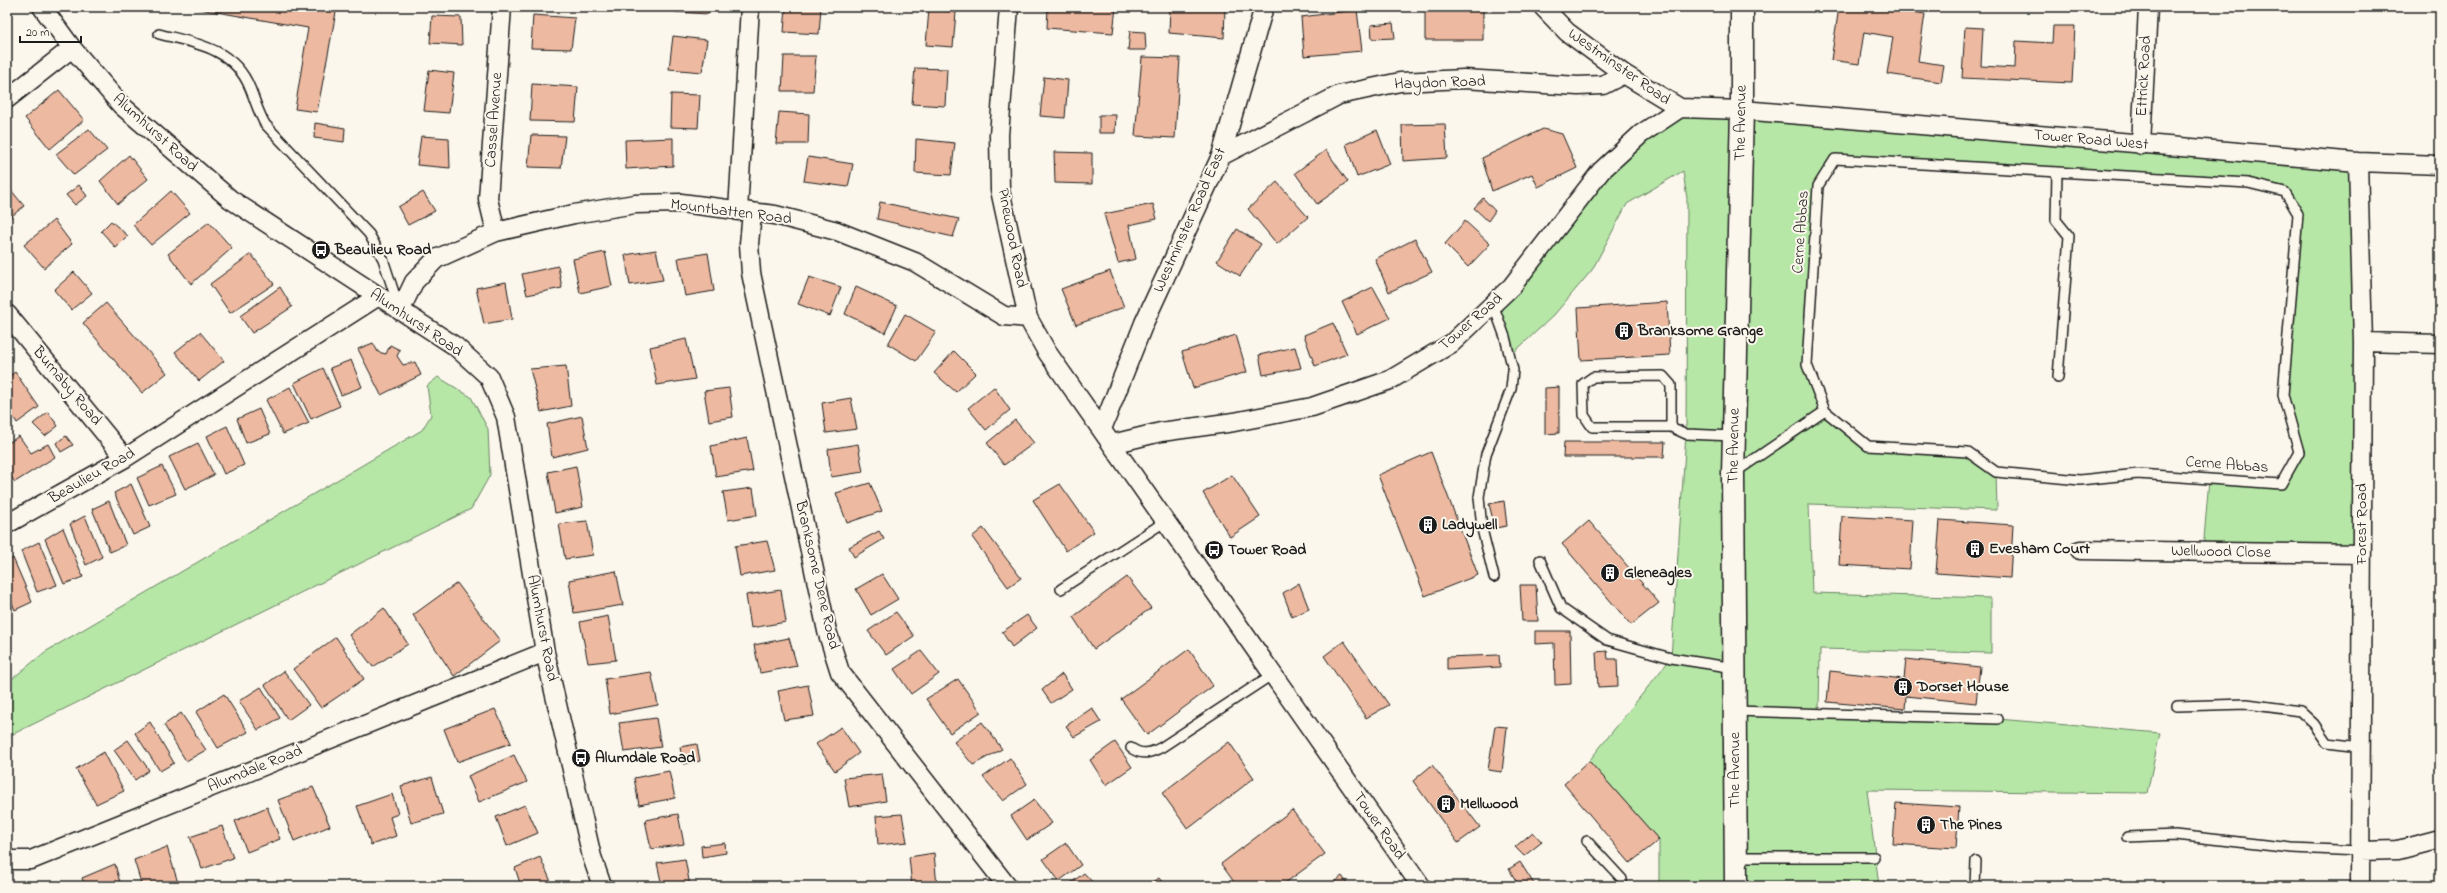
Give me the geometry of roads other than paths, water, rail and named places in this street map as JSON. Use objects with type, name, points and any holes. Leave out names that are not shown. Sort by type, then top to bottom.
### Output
[{"type":"main road","name":"The Avenue","points":[[1736,886],[1733,474],[1742,110],[1742,7]]},
{"type":"street","name":"Alumhurst Road","points":[[42,7],[72,48],[121,105],[230,199],[377,297],[455,346],[489,377],[506,417],[545,652],[592,857],[602,886]]},
{"type":"street","name":"Cassel Avenue","points":[[496,232],[488,199],[502,7]]},
{"type":"street","points":[[745,212],[750,7]]},
{"type":"street","name":"Pinewood Road","points":[[1009,7],[999,136],[1000,190],[1028,318],[1048,352],[1112,444]]},
{"type":"street","name":"Westminster Road East","points":[[1102,429],[1144,323],[1221,156],[1264,7]]},
{"type":"street","name":"Westminster Road","points":[[1543,7],[1567,32],[1624,74],[1680,108]]},
{"type":"street","name":"Ettrick Road","points":[[2141,145],[2148,7]]},
{"type":"street","points":[[7,98],[72,48]]},
{"type":"street","name":"Haydon Road","points":[[1221,156],[1338,95],[1400,82],[1464,79],[1590,86],[1603,85],[1624,74]]},
{"type":"street","points":[[1680,108],[1742,110]]},
{"type":"street","name":"Tower Road","points":[[1421,886],[1112,444],[1161,432],[1234,422],[1312,407],[1390,380],[1452,343],[1512,286],[1601,171],[1642,134],[1680,108]]},
{"type":"street","name":"Tower Road West","points":[[1742,110],[2141,145],[2358,162],[2440,165]]},
{"type":"street","name":"Forest Road","points":[[2358,162],[2364,342],[2360,886]]},
{"type":"street","name":"Mountbatten Road","points":[[400,311],[414,282],[436,259],[496,232],[574,214],[635,204],[681,203],[775,215],[837,231],[915,262],[1004,316],[1028,318]]},
{"type":"street","name":"Branksome Dene Road","points":[[745,212],[751,273],[827,631],[840,672],[1007,886]]},
{"type":"street","name":"Beaulieu Road","points":[[7,524],[125,458],[377,297]]},
{"type":"street","name":"Burnaby Road","points":[[7,314],[125,458]]},
{"type":"street","points":[[2364,342],[2440,344]]},
{"type":"street","name":"Wellwood Close","points":[[2080,550],[2362,554]]},
{"type":"street","name":"Alumdale Road","points":[[7,860],[31,860],[545,652]]},
{"type":"street","points":[[2360,851],[2398,850],[2440,839]]},
{"type":"lane","points":[[158,34],[212,47],[224,54],[238,68],[250,87],[256,109],[265,124],[369,234],[383,259],[400,311]]},
{"type":"lane","name":"Cerne Abbas","points":[[1835,159],[2248,183],[2285,192],[2298,214],[2283,395],[2299,452],[2280,484],[2138,474],[2080,480],[1996,472],[1968,452],[1868,446],[1825,411],[1807,366],[1818,186],[1835,159]]},
{"type":"lane","points":[[2057,172],[2056,220],[2070,236],[2058,377]]},
{"type":"lane","points":[[1492,304],[1505,337],[1513,370],[1511,389],[1486,454],[1479,497],[1482,529],[1494,577]]},
{"type":"lane","points":[[1671,427],[1671,385],[1663,376],[1593,377],[1583,384],[1584,416],[1592,427],[1671,427],[1686,434],[1734,436]]},
{"type":"lane","points":[[1733,474],[1825,411]]},
{"type":"lane","points":[[1061,589],[1166,521]]},
{"type":"lane","points":[[1540,560],[1561,608],[1607,640],[1670,658],[1735,668]]},
{"type":"lane","points":[[1131,748],[1142,753],[1148,753],[1162,747],[1273,674]]},
{"type":"lane","points":[[2177,706],[2247,704],[2300,711],[2314,724],[2327,743],[2361,747]]},
{"type":"lane","points":[[1735,711],[1998,719]]},
{"type":"lane","points":[[2127,837],[2176,835],[2292,848],[2360,851]]},
{"type":"lane","points":[[1587,841],[1622,879],[1622,886]]},
{"type":"lane","points":[[1736,857],[1874,857]]},
{"type":"lane","points":[[1975,886],[1976,861]]},
{"type":"place","name":"Beaulieu Road","points":[[321,250]]},
{"type":"place","name":"Branksome Grange","points":[[1624,331]]},
{"type":"place","name":"Ladywell","points":[[1428,525]]},
{"type":"place","name":"Evesham Court","points":[[1975,549]]},
{"type":"place","name":"Tower Road","points":[[1214,550]]},
{"type":"place","name":"Gleneagles","points":[[1610,573]]},
{"type":"place","name":"Dorset House","points":[[1903,687]]},
{"type":"place","name":"Alumdale Road","points":[[581,758]]},
{"type":"place","name":"Mellwood","points":[[1446,804]]},
{"type":"place","name":"The Pines","points":[[1926,825]]}]
